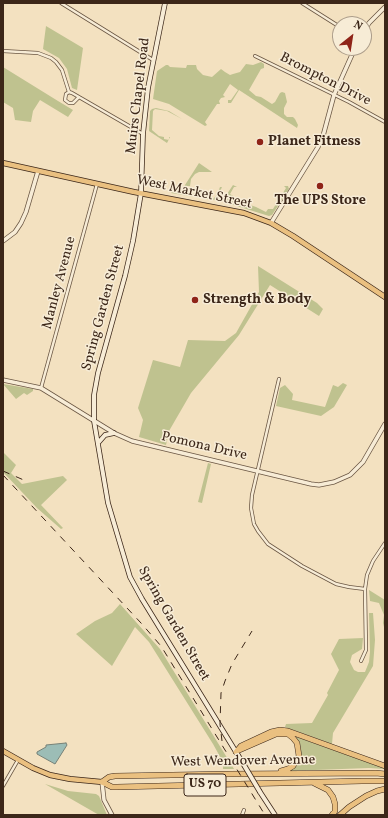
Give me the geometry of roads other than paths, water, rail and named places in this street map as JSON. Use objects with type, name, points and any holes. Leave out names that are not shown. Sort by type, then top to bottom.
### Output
[{"type":"highway","points":[[236,752],[241,746],[271,732],[280,730],[385,766]]},
{"type":"highway","points":[[229,774],[288,769],[297,761],[299,750],[294,738],[288,734],[280,733],[272,735],[236,752]]},
{"type":"highway","name":"West Wendover Avenue","points":[[102,782],[109,777],[115,776],[376,772],[385,774]]},
{"type":"highway","name":"West Wendover Avenue","points":[[102,782],[117,787],[385,781]]},
{"type":"highway","points":[[309,782],[328,790],[333,797],[335,812],[332,815]]},
{"type":"highway","points":[[340,815],[366,796],[385,789]]},
{"type":"main road","name":"Muirs Chapel Road","points":[[141,193],[143,134],[153,60],[165,3]]},
{"type":"main road","name":"West Market Street","points":[[3,163],[141,193],[244,212],[271,223],[293,236],[385,297]]},
{"type":"main road","name":"Spring Garden Street","points":[[141,193],[127,269],[98,373],[94,395],[94,421],[108,503],[130,577],[275,815]]},
{"type":"main road","points":[[98,443],[105,435],[114,433]]},
{"type":"main road","name":"West Wendover Avenue","points":[[3,751],[33,768],[50,775],[77,780],[102,782]]},
{"type":"street","points":[[61,3],[153,60]]},
{"type":"street","points":[[302,3],[332,21]]},
{"type":"street","points":[[372,20],[385,7]]},
{"type":"street","points":[[3,51],[38,53],[51,58],[62,70],[69,92],[143,134]]},
{"type":"street","name":"Brompton Drive","points":[[255,56],[358,106],[385,122]]},
{"type":"street","points":[[271,223],[317,149],[323,136],[334,95],[351,56]]},
{"type":"street","points":[[69,92],[66,94],[65,98],[69,103],[75,102],[79,97]]},
{"type":"street","points":[[3,241],[15,232],[21,223],[26,212],[38,171]]},
{"type":"street","name":"Manley Avenue","points":[[41,388],[97,184]]},
{"type":"street","points":[[279,379],[251,499],[252,513],[258,531],[268,544],[283,555],[333,583],[365,589]]},
{"type":"street","name":"Pomona Drive","points":[[3,380],[41,388],[114,433],[138,443],[316,484],[330,483],[350,475],[360,466],[385,424]]},
{"type":"street","points":[[360,661],[366,650],[365,589],[367,575],[385,543]]},
{"type":"street","points":[[3,786],[18,760]]},
{"type":"street","points":[[102,782],[104,800],[112,815]]},
{"type":"street","points":[[242,815],[244,810]]},
{"type":"water","points":[[66,743],[67,745],[55,764],[37,754],[37,752],[46,747],[46,745]]},
{"type":"railway","points":[[3,471],[26,481]]},
{"type":"railway","points":[[3,475],[161,646],[265,815]]},
{"type":"railway","points":[[222,741],[220,724],[221,693],[232,664],[252,631]]},
{"type":"place","name":"Planet Fitness","points":[[260,142]]},
{"type":"place","name":"The UPS Store","points":[[320,186]]},
{"type":"place","name":"Strength & Body","points":[[195,300]]}]
